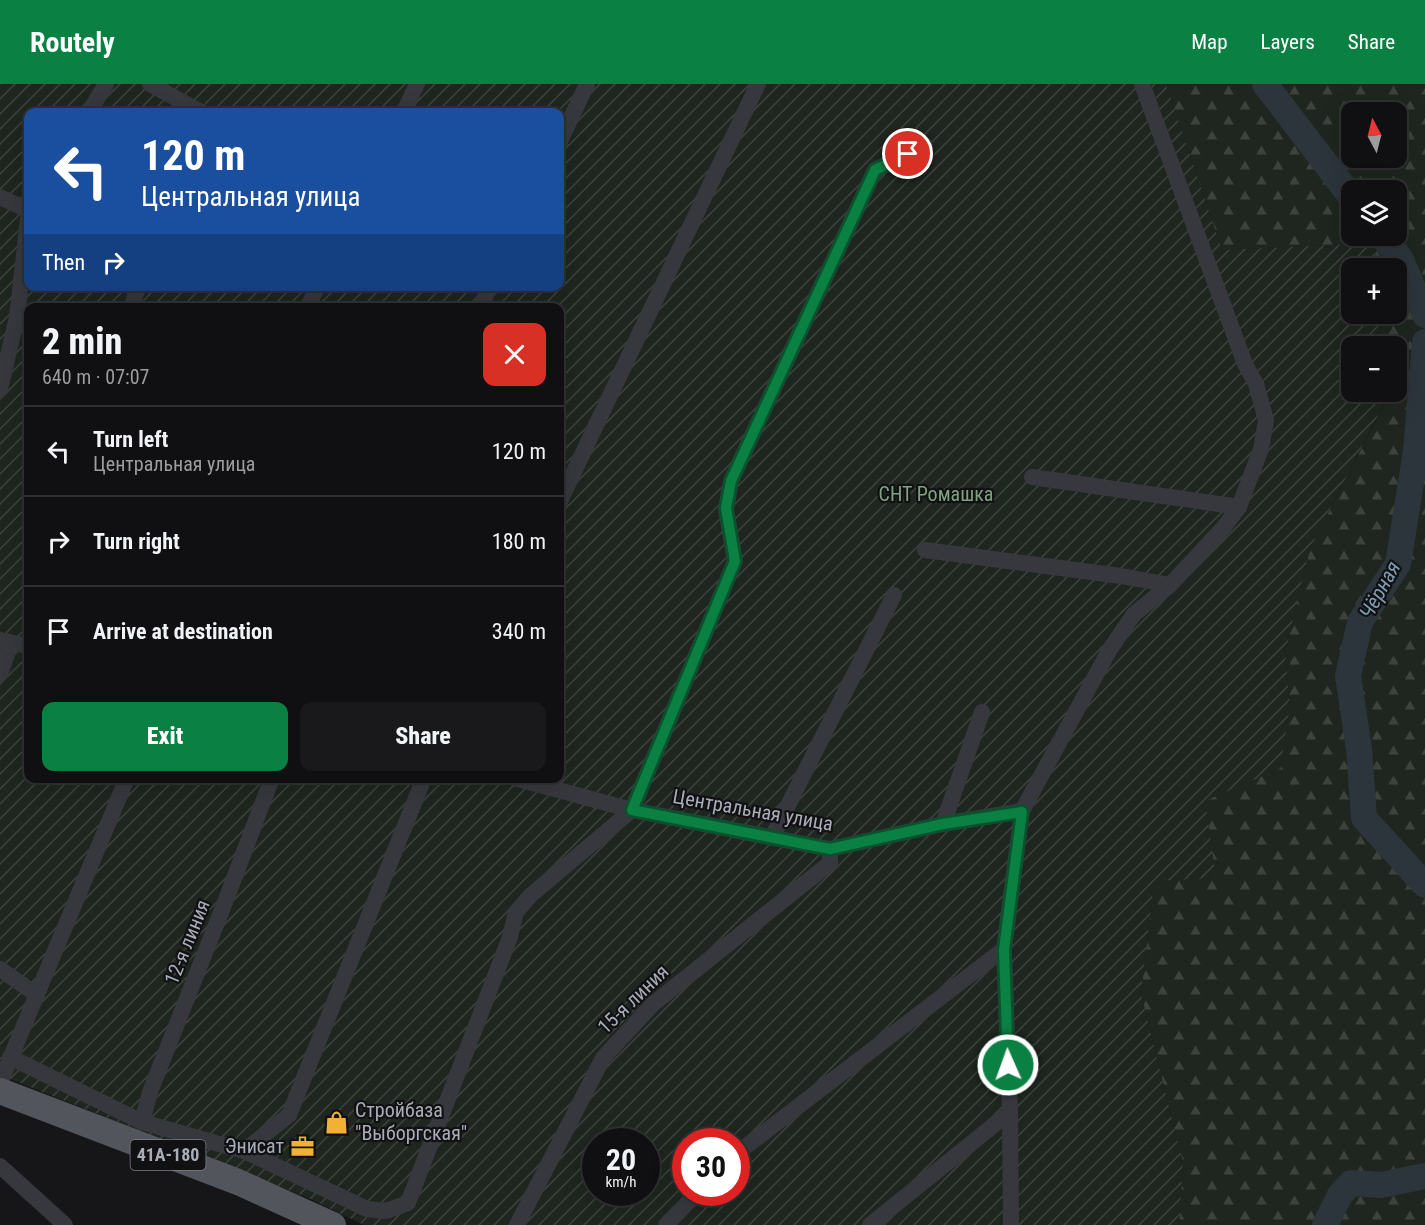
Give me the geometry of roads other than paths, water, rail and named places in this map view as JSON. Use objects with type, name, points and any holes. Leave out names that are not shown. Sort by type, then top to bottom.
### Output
[{"type":"main road","name":"41А-180","points":[[0,1091],[238,1182],[333,1225]]},
{"type":"street","points":[[91,108],[106,84]]},
{"type":"street","points":[[150,84],[194,108]]},
{"type":"street","points":[[406,108],[417,84]]},
{"type":"street","points":[[564,133],[587,84]]},
{"type":"street","points":[[564,493],[758,84]]},
{"type":"street","points":[[1011,1225],[1010,1112],[1004,950],[1022,812],[1110,649],[1134,614],[1170,585],[1224,528],[1239,507],[1261,449],[1266,420],[1256,384],[1245,364],[1142,84]]},
{"type":"street","points":[[10,1057],[142,1122],[244,1150],[367,1209],[386,1211],[408,1203],[510,937],[516,912],[531,895],[632,810],[735,561],[726,508],[731,481],[875,170],[925,146]]},
{"type":"street","points":[[0,197],[24,208]]},
{"type":"street","points":[[0,389],[17,317],[24,255]]},
{"type":"street","points":[[1032,477],[1239,507]]},
{"type":"street","points":[[925,550],[1170,585]]},
{"type":"street","points":[[772,837],[894,596]]},
{"type":"street","points":[[0,674],[6,642],[24,645]]},
{"type":"street","points":[[943,824],[982,712]]},
{"type":"street","points":[[0,1083],[125,783]]},
{"type":"street","name":"12-я линия","points":[[142,1122],[150,1092],[228,897],[270,783]]},
{"type":"street","points":[[244,1150],[289,1115],[422,783]]},
{"type":"street","name":"Центральная улица","points":[[532,783],[632,810],[830,849],[943,824],[1022,812]]},
{"type":"street","name":"15-я линия","points":[[517,1225],[603,1058],[653,1004],[830,863],[830,849]]},
{"type":"street","points":[[750,1143],[1004,950]]},
{"type":"street","points":[[0,969],[37,995]]},
{"type":"street","points":[[870,1225],[1010,1112]]},
{"type":"street","points":[[0,1166],[58,1223]]},
{"type":"street","points":[[666,1225],[684,1206]]},
{"type":"waterway","name":"Чёрная","points":[[1265,84],[1341,184]]},
{"type":"waterway","name":"Чёрная","points":[[1390,246],[1400,258],[1425,315]]},
{"type":"waterway","name":"Чёрная","points":[[1425,342],[1416,451],[1398,564],[1360,622],[1348,676],[1359,749],[1364,818],[1425,885]]},
{"type":"waterway","name":"Чёрная","points":[[1325,1225],[1340,1195],[1351,1183],[1381,1185],[1425,1176]]},
{"type":"place","name":"Стройбаза \"Выборгская\"","points":[[337,1122]]},
{"type":"place","name":"Энисат","points":[[302,1146]]},
{"type":"park label","name":"СНТ Ромашка","points":[[936,494]]}]
